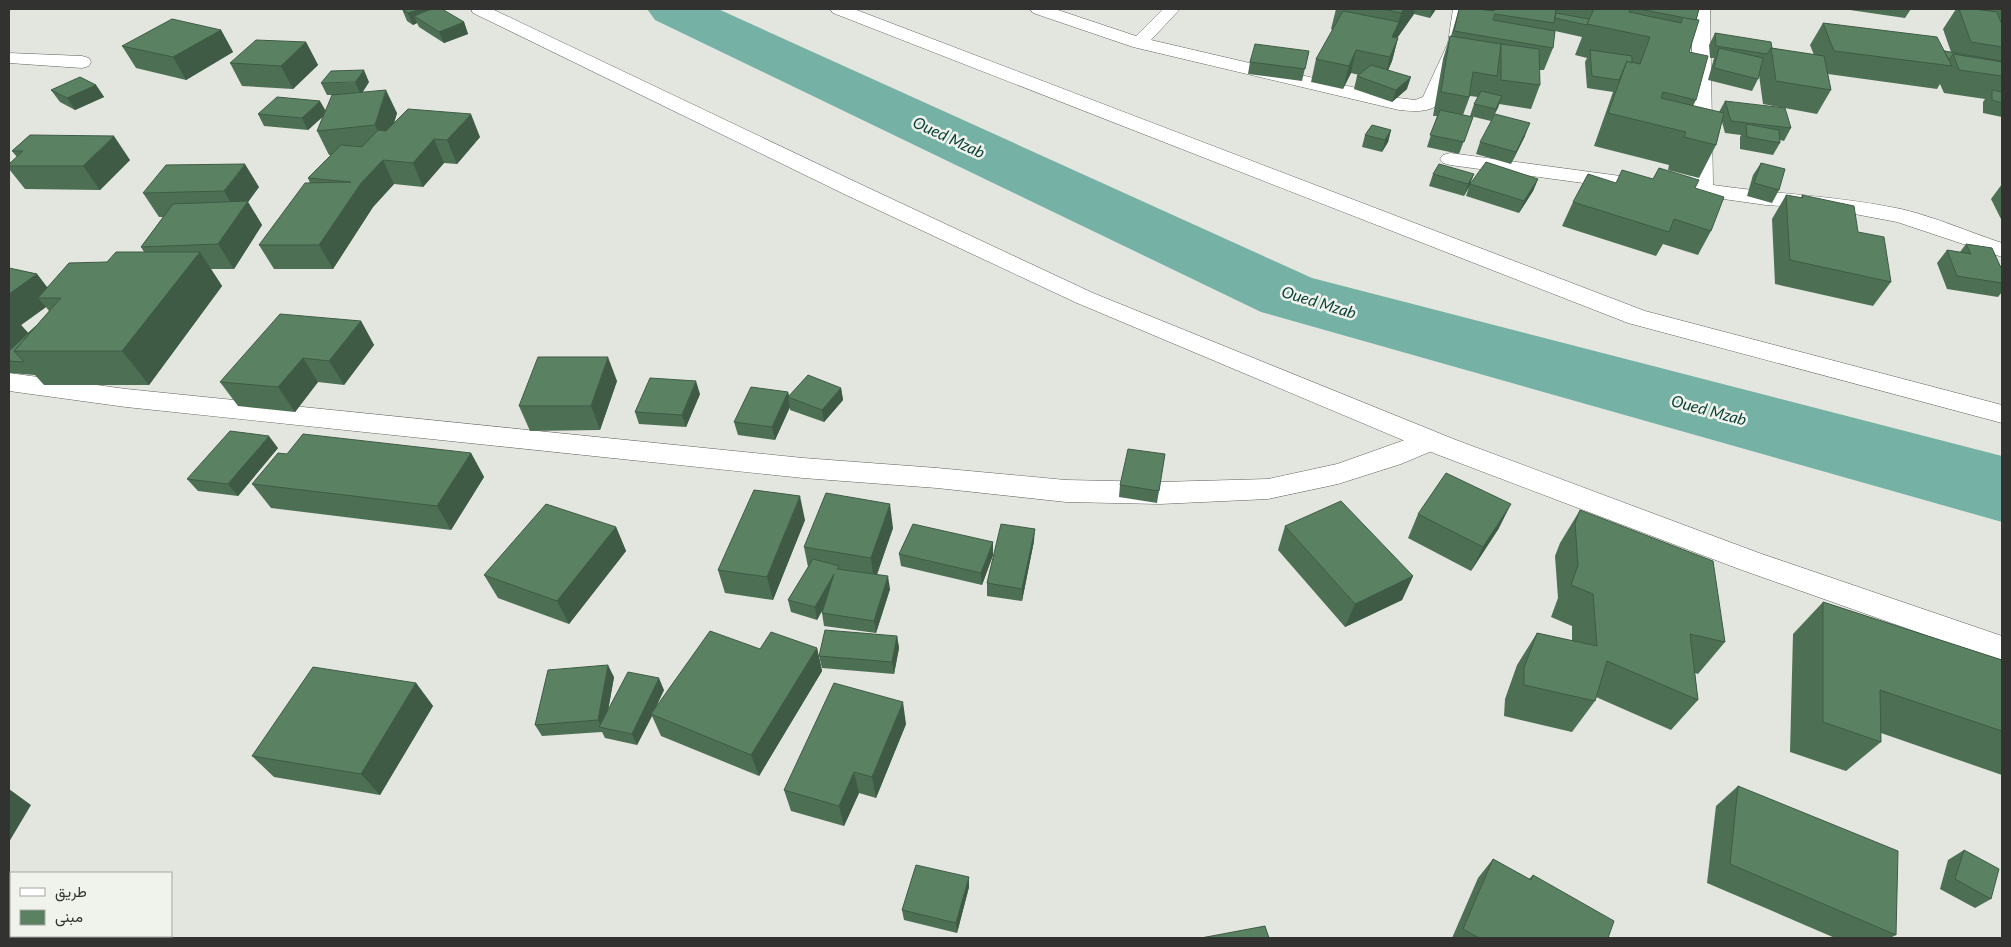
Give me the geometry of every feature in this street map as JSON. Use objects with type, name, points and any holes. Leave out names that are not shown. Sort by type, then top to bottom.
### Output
[{"type":"street","points":[[478,9],[852,190],[1085,298],[1430,441],[1749,561],[2002,649]]},
{"type":"street","points":[[840,9],[1637,317],[2002,414]]},
{"type":"street","points":[[1038,9],[1139,43],[1399,104],[1417,106],[1431,101],[1456,44],[1462,9]]},
{"type":"street","points":[[1139,43],[1172,9]]},
{"type":"street","points":[[1701,9],[1702,190]]},
{"type":"street","points":[[9,58],[82,62]]},
{"type":"street","points":[[1450,159],[1650,186],[1702,190],[1766,199],[1828,203],[1901,216],[2002,250]]},
{"type":"street","points":[[9,382],[136,399],[763,464],[1066,491],[1160,493],[1268,489],[1338,474],[1391,457],[1430,441]]},
{"type":"building","points":[[402,9],[421,9],[408,13]]},
{"type":"building","points":[[432,9],[442,9],[464,22],[439,32],[414,16]]},
{"type":"building","points":[[1383,9],[1404,9],[1401,13]]},
{"type":"building","points":[[1459,9],[1494,11],[1495,9],[1556,9],[1554,23],[1495,14],[1493,20],[1555,31],[1553,48],[1454,31]]},
{"type":"building","points":[[1594,9],[1630,9],[1629,12],[1681,23],[1683,17],[1699,20],[1689,52],[1708,56],[1696,100],[1663,92],[1661,98],[1724,113],[1716,145],[1684,137],[1686,132],[1608,113],[1627,61],[1640,64],[1650,37],[1587,24]]},
{"type":"building","points":[[1639,9],[1699,9],[1696,20]]},
{"type":"building","points":[[1959,9],[1997,12],[2002,25],[2002,47],[1971,42]]},
{"type":"building","points":[[1343,11],[1399,22],[1392,37],[1398,38],[1390,57],[1356,50],[1349,66],[1316,59]]},
{"type":"building","points":[[1556,13],[1589,19],[1587,25],[1555,18]]},
{"type":"building","points":[[172,19],[221,30],[173,57],[122,46]]},
{"type":"building","points":[[1823,23],[1937,37],[1952,66],[1834,51]]},
{"type":"building","points":[[1715,33],[1771,42],[1772,48],[1767,54],[1716,46]]},
{"type":"building","points":[[1450,36],[1501,44],[1497,76],[1473,72],[1469,97],[1441,92]]},
{"type":"building","points":[[256,40],[306,42],[281,66],[230,63]]},
{"type":"building","points":[[1255,44],[1309,51],[1305,69],[1250,62]]},
{"type":"building","points":[[1501,44],[1539,49],[1540,85],[1501,80]]},
{"type":"building","points":[[1719,48],[1763,58],[1758,79],[1714,68]]},
{"type":"building","points":[[1771,48],[1824,56],[1831,90],[1776,81]]},
{"type":"building","points":[[1590,50],[1632,56],[1632,63],[1627,61],[1619,80],[1592,76]]},
{"type":"building","points":[[1944,51],[2002,62],[1953,54],[1949,60]]},
{"type":"building","points":[[1953,54],[2002,62],[2002,76],[1959,70]]},
{"type":"building","points":[[1371,65],[1411,77],[1396,90],[1357,76]]},
{"type":"building","points":[[364,70],[355,82],[321,83],[331,71]]},
{"type":"building","points":[[80,77],[96,85],[67,98],[51,90]]},
{"type":"building","points":[[386,90],[375,125],[317,131],[332,95]]},
{"type":"building","points":[[1992,90],[2002,92],[2002,103],[1992,100]]},
{"type":"building","points":[[1481,91],[1502,96],[1496,109],[1474,104]]},
{"type":"building","points":[[277,97],[320,101],[302,118],[258,114]]},
{"type":"building","points":[[1725,101],[1785,108],[1791,128],[1731,121]]},
{"type":"building","points":[[408,109],[471,114],[447,140],[434,139],[413,163],[383,160],[361,183],[319,245],[259,245],[305,183],[351,182],[308,178],[341,145],[362,147],[378,130],[386,131]]},
{"type":"building","points":[[1440,110],[1473,117],[1464,142],[1430,135]]},
{"type":"building","points":[[1495,114],[1530,123],[1516,152],[1480,142]]},
{"type":"building","points":[[1746,124],[1779,130],[1780,143],[1747,137]]},
{"type":"building","points":[[1372,125],[1391,130],[1385,140],[1365,135]]},
{"type":"building","points":[[30,135],[114,136],[83,166],[9,166],[23,151],[12,151]]},
{"type":"building","points":[[1486,162],[1538,179],[1524,201],[1470,184]]},
{"type":"building","points":[[1761,163],[1785,169],[1779,190],[1754,183]]},
{"type":"building","points":[[245,164],[224,191],[143,193],[166,165]]},
{"type":"building","points":[[1439,164],[1474,174],[1468,184],[1433,174]]},
{"type":"building","points":[[1659,168],[1699,180],[1695,188],[1724,197],[1711,231],[1674,219],[1669,232],[1573,202],[1588,174],[1616,183],[1622,170],[1653,179]]},
{"type":"building","points":[[1786,195],[1803,198],[1802,195],[1854,206],[1858,232],[1884,237],[1891,282],[1790,260]]},
{"type":"building","points":[[248,201],[218,244],[141,247],[173,204]]},
{"type":"building","points":[[1966,244],[1992,248],[2002,270],[2002,283],[1957,276],[1947,250],[1971,254]]},
{"type":"building","points":[[116,252],[200,252],[122,351],[14,351],[61,298],[38,298],[69,263],[107,262]]},
{"type":"building","points":[[9,268],[37,274],[9,294]]},
{"type":"building","points":[[280,314],[361,321],[329,361],[303,358],[278,387],[220,382]]},
{"type":"building","points":[[36,326],[14,351],[24,362],[9,361],[9,351]]},
{"type":"building","points":[[538,357],[608,357],[591,406],[519,406]]},
{"type":"building","points":[[808,375],[841,388],[822,410],[788,397]]},
{"type":"building","points":[[650,378],[696,381],[682,415],[635,412]]},
{"type":"building","points":[[751,387],[788,392],[772,427],[734,422]]},
{"type":"building","points":[[230,431],[269,436],[228,484],[187,479]]},
{"type":"building","points":[[303,434],[471,453],[437,506],[252,484],[278,453],[287,454]]},
{"type":"building","points":[[1128,449],[1165,454],[1159,491],[1120,485]]},
{"type":"building","points":[[1446,473],[1511,504],[1483,547],[1418,514]]},
{"type":"building","points":[[754,490],[800,496],[767,577],[718,570]]},
{"type":"building","points":[[826,493],[890,504],[871,558],[804,547]]},
{"type":"building","points":[[1341,501],[1413,576],[1355,604],[1285,526]]},
{"type":"building","points":[[546,504],[616,527],[557,601],[484,575]]},
{"type":"building","points":[[1580,510],[1713,561],[1725,642],[1690,634],[1698,700],[1607,661],[1595,701],[1524,685],[1524,668],[1537,633],[1597,646],[1593,594],[1571,585],[1578,565],[1575,523]]},
{"type":"building","points":[[913,524],[993,542],[981,573],[899,554]]},
{"type":"building","points":[[1001,524],[1035,529],[1022,589],[987,583]]},
{"type":"building","points":[[813,559],[839,566],[837,569],[888,576],[874,621],[822,613],[834,574],[815,607],[788,600]]},
{"type":"building","points":[[1823,602],[2002,660],[2002,731],[1880,690],[1881,742],[1823,722]]},
{"type":"building","points":[[825,630],[897,636],[892,662],[819,656]]},
{"type":"building","points":[[710,631],[760,649],[771,632],[817,648],[751,755],[651,714]]},
{"type":"building","points":[[608,665],[598,720],[535,725],[548,670]]},
{"type":"building","points":[[313,667],[416,683],[361,774],[252,756]]},
{"type":"building","points":[[628,672],[659,678],[632,734],[599,727]]},
{"type":"building","points":[[834,683],[903,702],[872,777],[854,772],[839,806],[784,790]]},
{"type":"building","points":[[1738,786],[1898,851],[1896,935],[1730,864]]},
{"type":"building","points":[[1964,850],[1999,869],[1991,899],[1955,879]]},
{"type":"building","points":[[1493,859],[1531,880],[1533,875],[1614,921],[1608,938],[1479,938],[1463,929]]},
{"type":"building","points":[[916,865],[969,877],[956,923],[902,910]]},
{"type":"building","points":[[1265,926],[1269,938],[1201,938]]},
{"type":"waterway","name":"Oued Mzab","points":[[674,9],[1287,295],[2002,489]]}]
